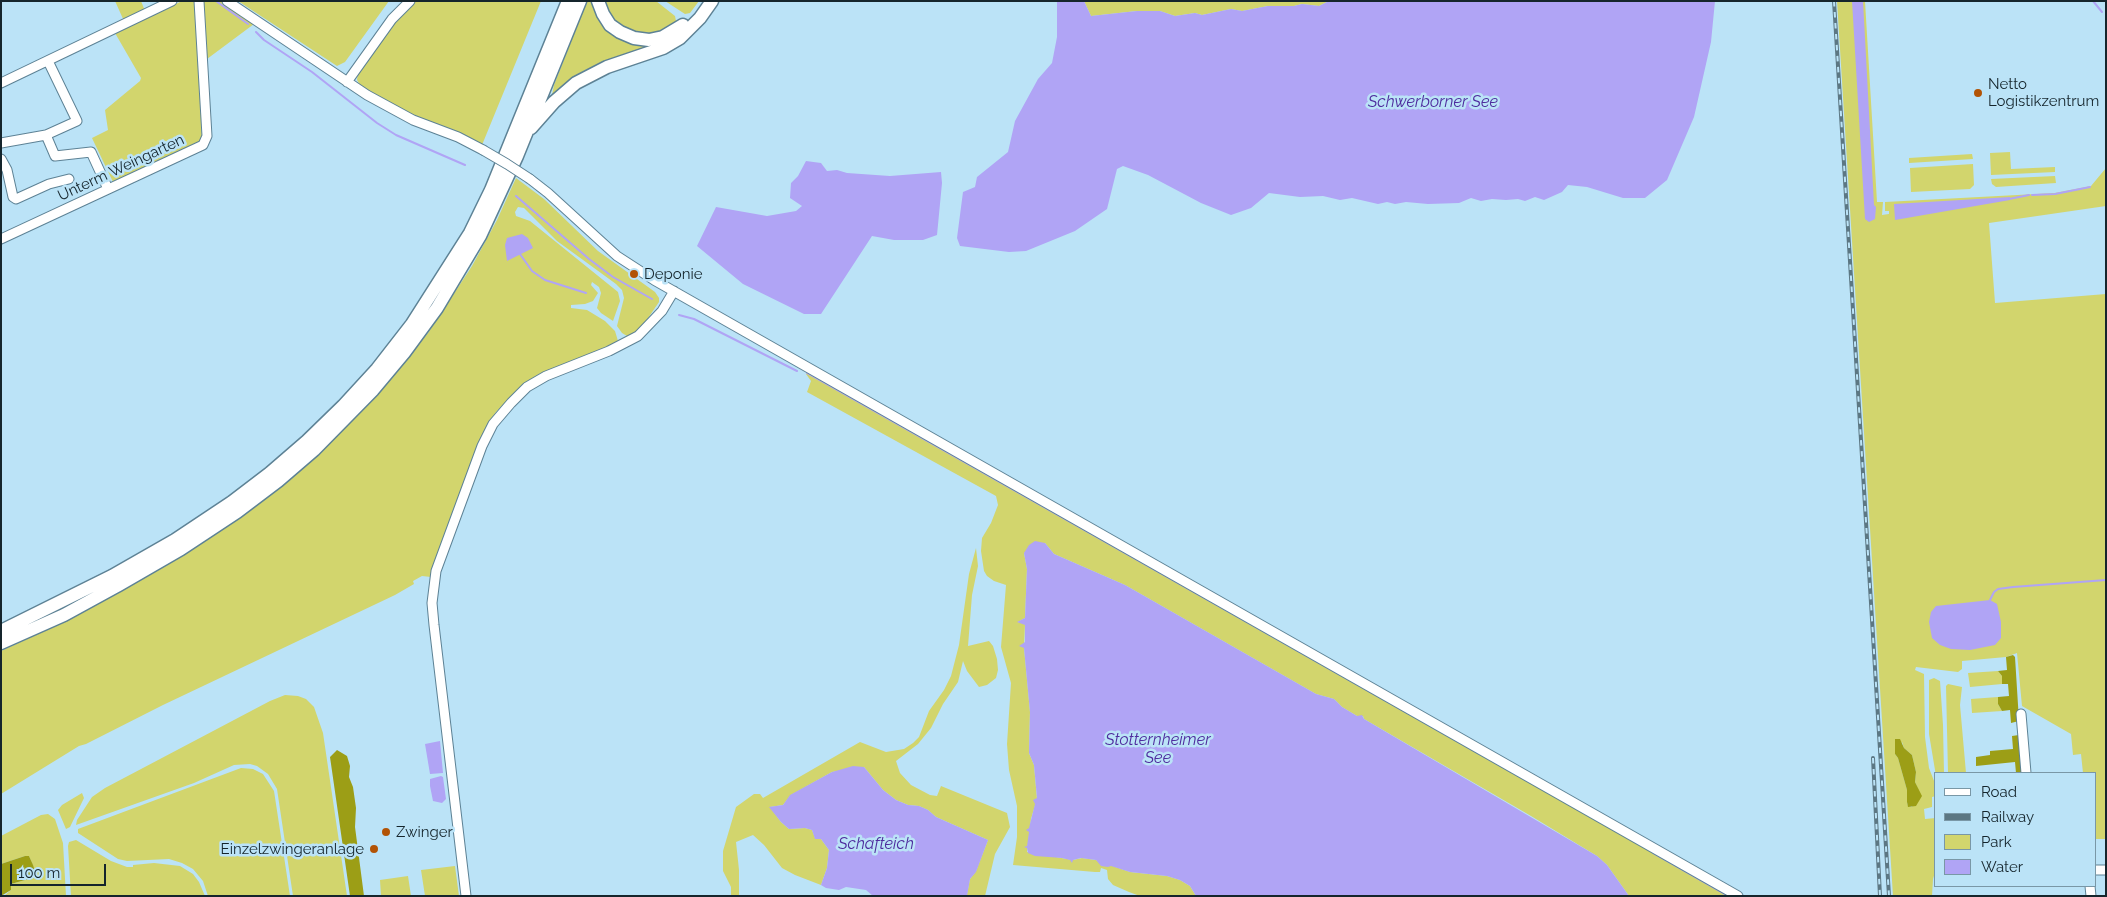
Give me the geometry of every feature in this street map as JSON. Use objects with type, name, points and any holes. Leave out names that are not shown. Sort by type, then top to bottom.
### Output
[{"type":"highway","points":[[1,631],[112,576],[175,540],[232,502],[307,441],[344,406],[372,375],[412,324],[470,233],[495,182],[568,1]]},
{"type":"highway","points":[[1,643],[64,614],[118,586],[181,549],[264,491],[320,444],[373,390],[404,353],[437,308],[480,236],[525,136],[580,1]]},
{"type":"highway","points":[[598,1],[610,25],[634,38],[649,40],[674,32],[695,14],[704,1]]},
{"type":"highway","points":[[525,136],[554,102],[576,83],[607,67],[663,48],[680,38],[700,18],[712,1]]},
{"type":"street","points":[[1,83],[172,1]]},
{"type":"street","name":"Unterm Weingarten","points":[[1,239],[203,145],[208,136],[199,1]]},
{"type":"street","points":[[227,1],[347,82],[413,120],[458,137],[507,164],[548,193],[617,256],[674,291],[1738,896]]},
{"type":"street","points":[[347,82],[392,19],[410,1]]},
{"type":"street","points":[[1,143],[46,135],[77,121],[48,61]]},
{"type":"street","points":[[46,135],[55,156],[91,152],[108,189]]},
{"type":"street","points":[[1,159],[7,170],[13,197],[16,199],[49,184],[69,179]]},
{"type":"street","points":[[466,896],[432,603],[436,571],[482,446],[493,424],[527,387],[546,376],[610,351],[638,336],[662,311],[674,291]]},
{"type":"street","points":[[2021,714],[2026,772]]},
{"type":"green space","points":[[115,1],[141,1],[145,11],[124,21]]},
{"type":"green space","points":[[182,1],[196,1],[202,139],[197,144],[113,182],[92,138],[108,130],[105,110],[140,81],[141,78],[115,33]]},
{"type":"green space","points":[[203,1],[220,1],[254,24],[207,59]]},
{"type":"green space","points":[[238,1],[389,1],[345,62],[337,66]]},
{"type":"green space","points":[[414,1],[541,1],[482,145],[390,106],[360,85],[357,80],[358,72],[379,40]]},
{"type":"green space","points":[[587,1],[593,1],[596,10],[654,45],[585,70],[552,95],[554,85]]},
{"type":"green space","points":[[602,1],[656,1],[675,16],[676,21],[673,29],[650,37],[614,24]]},
{"type":"green space","points":[[665,1],[699,1],[690,13],[685,14]]},
{"type":"green space","points":[[1084,1],[1329,1],[1319,6],[1302,4],[1294,6],[1268,6],[1242,11],[1231,9],[1202,15],[1195,13],[1175,16],[1160,11],[1137,11],[1091,16]]},
{"type":"green space","points":[[1837,1],[1865,1],[1877,202],[1883,202],[1882,215],[1889,214],[1889,211],[1885,211],[1885,202],[2055,193],[2091,186],[2106,168],[2106,206],[1989,223],[1995,303],[2106,294],[2106,839],[2097,839],[2097,772],[2083,772],[2081,754],[2073,755],[2071,734],[2022,706],[2017,653],[2006,657],[1962,661],[1962,669],[1958,672],[1916,667],[1915,670],[1924,674],[1925,737],[1929,768],[1934,781],[1932,807],[1924,809],[1925,819],[1934,818],[1932,896],[1893,896]],"holes":[[[1902,742],[1904,748],[1912,755],[1916,772],[1915,782],[1918,789],[1912,807],[1908,806],[1907,790],[1898,758],[1895,754],[1896,749]]]},
{"type":"green space","points":[[2010,152],[2011,169],[2055,167],[2055,172],[1991,175],[1990,153]]},
{"type":"green space","points":[[1972,154],[1973,159],[1909,163],[1909,158]]},
{"type":"green space","points":[[1973,164],[1974,185],[1970,189],[1911,192],[1910,168]]},
{"type":"green space","points":[[2055,176],[2056,183],[1996,187],[1992,184],[1991,179]]},
{"type":"green space","points":[[516,178],[544,199],[598,251],[655,292],[659,302],[644,324],[632,335],[627,336],[622,333],[617,326],[624,298],[622,290],[557,241],[524,208],[518,207],[515,212],[516,216],[530,221],[618,292],[620,301],[613,321],[597,308],[601,293],[599,287],[592,282],[591,285],[598,293],[593,301],[585,304],[571,305],[571,308],[587,310],[605,321],[615,331],[618,341],[593,354],[539,374],[521,386],[496,412],[488,424],[470,465],[431,577],[422,576],[413,581],[414,584],[395,595],[79,746],[1,794],[1,651],[66,621],[179,558],[229,525],[325,448],[374,399],[428,333],[472,266],[497,220]]},
{"type":"green space","points":[[807,371],[1733,896],[1629,896],[1607,865],[1597,856],[1531,816],[1364,719],[1363,716],[1357,716],[1342,707],[1334,699],[1316,694],[1125,585],[1054,554],[1045,543],[1024,553],[1027,569],[1025,618],[1018,622],[1025,624],[1024,648],[1030,712],[1029,753],[1034,765],[1037,799],[1031,819],[1027,852],[1073,860],[1082,858],[1096,860],[1130,872],[1167,876],[1180,880],[1190,886],[1196,896],[1140,896],[1113,885],[1108,879],[1107,870],[1101,868],[1100,872],[1095,872],[1013,865],[1017,837],[1017,806],[1009,770],[1007,744],[1011,683],[1001,647],[1006,585],[994,581],[987,576],[984,571],[981,551],[982,538],[991,523],[998,505],[996,496],[807,392],[811,381],[806,374]]},
{"type":"green space","points":[[976,548],[978,566],[972,595],[968,646],[989,641],[993,646],[997,659],[998,670],[996,678],[987,685],[979,687],[967,671],[963,661],[958,682],[943,704],[931,728],[918,744],[896,761],[900,773],[911,785],[930,795],[937,796],[941,786],[1007,813],[1010,827],[995,854],[985,896],[967,896],[967,894],[970,879],[976,871],[988,840],[936,817],[928,810],[919,806],[908,805],[896,800],[883,790],[864,767],[832,772],[791,795],[783,805],[770,807],[789,829],[805,828],[812,830],[815,838],[821,839],[829,850],[827,868],[821,885],[782,868],[764,845],[753,835],[736,842],[739,896],[731,896],[731,887],[723,871],[723,851],[736,807],[754,794],[760,794],[763,798],[860,742],[886,752],[904,749],[919,737],[929,711],[944,690],[951,676],[959,645],[969,574]]},
{"type":"green space","points":[[1998,671],[2002,676],[2002,684],[1970,687],[1968,673]]},
{"type":"green space","points":[[1934,678],[1940,681],[1944,772],[1935,772],[1929,734],[1929,680]]},
{"type":"green space","points":[[1948,684],[1962,687],[1960,705],[1966,772],[1948,772],[1946,686]]},
{"type":"green space","points":[[285,695],[306,699],[314,707],[323,733],[347,896],[293,896],[277,789],[268,774],[257,766],[250,764],[234,765],[194,783],[76,825],[77,820],[92,797],[105,788],[270,701]]},
{"type":"green space","points":[[1998,697],[1998,704],[2002,711],[1972,713],[1971,699]]},
{"type":"green space","points":[[241,768],[253,769],[263,774],[274,791],[290,896],[208,896],[203,881],[193,869],[182,863],[169,859],[127,861],[118,859],[78,833],[78,829]]},
{"type":"green space","points":[[82,793],[84,798],[70,827],[66,829],[58,810],[62,805]]},
{"type":"green space","points":[[48,814],[55,819],[63,843],[66,896],[4,896],[11,890],[11,884],[32,878],[35,871],[29,856],[1,864],[1,836],[41,815]]},
{"type":"green space","points":[[76,840],[111,861],[127,867],[154,863],[180,866],[193,874],[205,896],[71,896],[68,846],[69,842]]},
{"type":"green space","points":[[455,866],[459,896],[425,896],[421,870]]},
{"type":"green space","points":[[408,876],[411,896],[381,896],[380,880]]},
{"type":"shaded area","points":[[2013,655],[2015,657],[2019,721],[2011,723],[2010,710],[2002,711],[1998,704],[1998,697],[2009,696],[2008,684],[2002,684],[2002,676],[1998,671],[2007,670],[2006,657]]},
{"type":"shaded area","points":[[2019,735],[2023,772],[2016,772],[2015,762],[1976,766],[1976,757],[1990,755],[1990,751],[2013,749],[2012,736]]},
{"type":"shaded area","points":[[1895,739],[1900,739],[1904,748],[1912,755],[1916,772],[1915,782],[1922,796],[1916,806],[1908,807],[1907,790],[1898,758],[1895,754]]},
{"type":"shaded area","points":[[337,750],[347,756],[350,766],[349,777],[353,787],[356,808],[355,827],[364,896],[350,896],[330,757]]},
{"type":"shaded area","points":[[29,856],[35,871],[32,878],[11,884],[11,890],[1,896],[1,864]]},
{"type":"water","name":"Schwerborner See","points":[[1057,1],[1084,1],[1091,16],[1137,11],[1160,11],[1175,16],[1195,13],[1202,15],[1231,9],[1242,11],[1268,6],[1294,6],[1302,4],[1319,6],[1329,1],[1715,1],[1711,42],[1694,117],[1667,180],[1645,198],[1623,198],[1587,187],[1568,185],[1562,192],[1544,200],[1535,197],[1525,201],[1518,199],[1492,199],[1481,201],[1471,198],[1459,203],[1428,204],[1406,202],[1395,204],[1387,202],[1378,204],[1352,198],[1340,200],[1323,196],[1300,197],[1269,193],[1251,208],[1231,215],[1201,203],[1148,175],[1123,166],[1117,169],[1107,209],[1075,231],[1026,251],[1009,252],[960,246],[957,238],[963,192],[975,187],[977,177],[1008,152],[1015,121],[1038,79],[1052,63],[1057,37]]},
{"type":"water","points":[[1852,1],[1863,1],[1874,205],[1876,207],[1875,219],[1869,222],[1865,219]]},
{"type":"water","points":[[806,161],[821,163],[827,171],[837,170],[847,173],[890,176],[941,172],[942,183],[937,235],[923,240],[894,240],[872,236],[821,314],[804,314],[743,284],[697,246],[716,207],[767,216],[796,211],[802,206],[790,198],[791,183],[798,176]]},
{"type":"water","points":[[2010,197],[2010,200],[1895,220],[1894,204]]},
{"type":"water","points":[[522,234],[528,238],[533,248],[507,261],[505,245],[507,238]]},
{"type":"water","name":"Stotternheimer See","points":[[1035,541],[1045,543],[1054,554],[1125,585],[1316,694],[1334,699],[1342,707],[1357,716],[1362,715],[1364,719],[1597,856],[1607,865],[1629,896],[1196,896],[1190,886],[1180,880],[1167,876],[1130,872],[1111,866],[1101,866],[1096,860],[1081,858],[1073,860],[1072,863],[1070,860],[1062,858],[1035,856],[1028,853],[1027,848],[1024,847],[1027,846],[1029,832],[1026,830],[1029,828],[1035,804],[1033,800],[1037,798],[1034,765],[1029,753],[1030,712],[1024,648],[1019,646],[1025,642],[1025,625],[1017,622],[1025,618],[1027,569],[1024,553],[1029,545]]},
{"type":"water","points":[[1990,600],[1997,604],[2001,622],[2001,638],[1995,645],[1970,650],[1951,649],[1940,645],[1932,638],[1929,622],[1931,612],[1936,606]]},
{"type":"water","points":[[440,741],[443,773],[430,774],[425,744]]},
{"type":"water","name":"Schafteich","points":[[853,766],[864,767],[883,790],[896,800],[908,805],[919,806],[928,810],[936,817],[988,840],[976,872],[970,879],[967,896],[873,896],[866,890],[846,887],[839,890],[826,888],[821,885],[827,868],[829,850],[821,839],[815,839],[812,830],[805,828],[789,829],[769,807],[783,805],[790,795],[832,772]]},
{"type":"water","points":[[443,777],[446,799],[442,803],[433,801],[430,786],[430,779]]},
{"type":"waterway","points":[[216,1],[248,24]]},
{"type":"waterway","points":[[2093,1],[2102,12]]},
{"type":"waterway","points":[[256,32],[264,40],[312,72],[377,123],[396,135],[465,165]]},
{"type":"waterway","points":[[2032,195],[2055,194],[2090,187]]},
{"type":"waterway","points":[[2009,199],[2029,195]]},
{"type":"waterway","points":[[516,196],[589,259],[613,277],[652,299]]},
{"type":"waterway","points":[[520,254],[532,271],[545,280],[586,293]]},
{"type":"waterway","points":[[679,315],[694,319],[797,371]]},
{"type":"waterway","points":[[807,373],[1529,782]]},
{"type":"waterway","points":[[1990,600],[1998,589],[2106,580]]},
{"type":"waterway","points":[[1653,853],[1728,896]]},
{"type":"railway","points":[[1834,1],[1889,896]]},
{"type":"railway","points":[[1873,758],[1880,896]]},
{"type":"place","name":"Netto Logistikzentrum","points":[[1978,93]]},
{"type":"place","name":"Deponie","points":[[634,274]]},
{"type":"place","name":"Zwinger","points":[[386,832]]},
{"type":"place","name":"Einzelzwingeranlage","points":[[374,849]]}]
